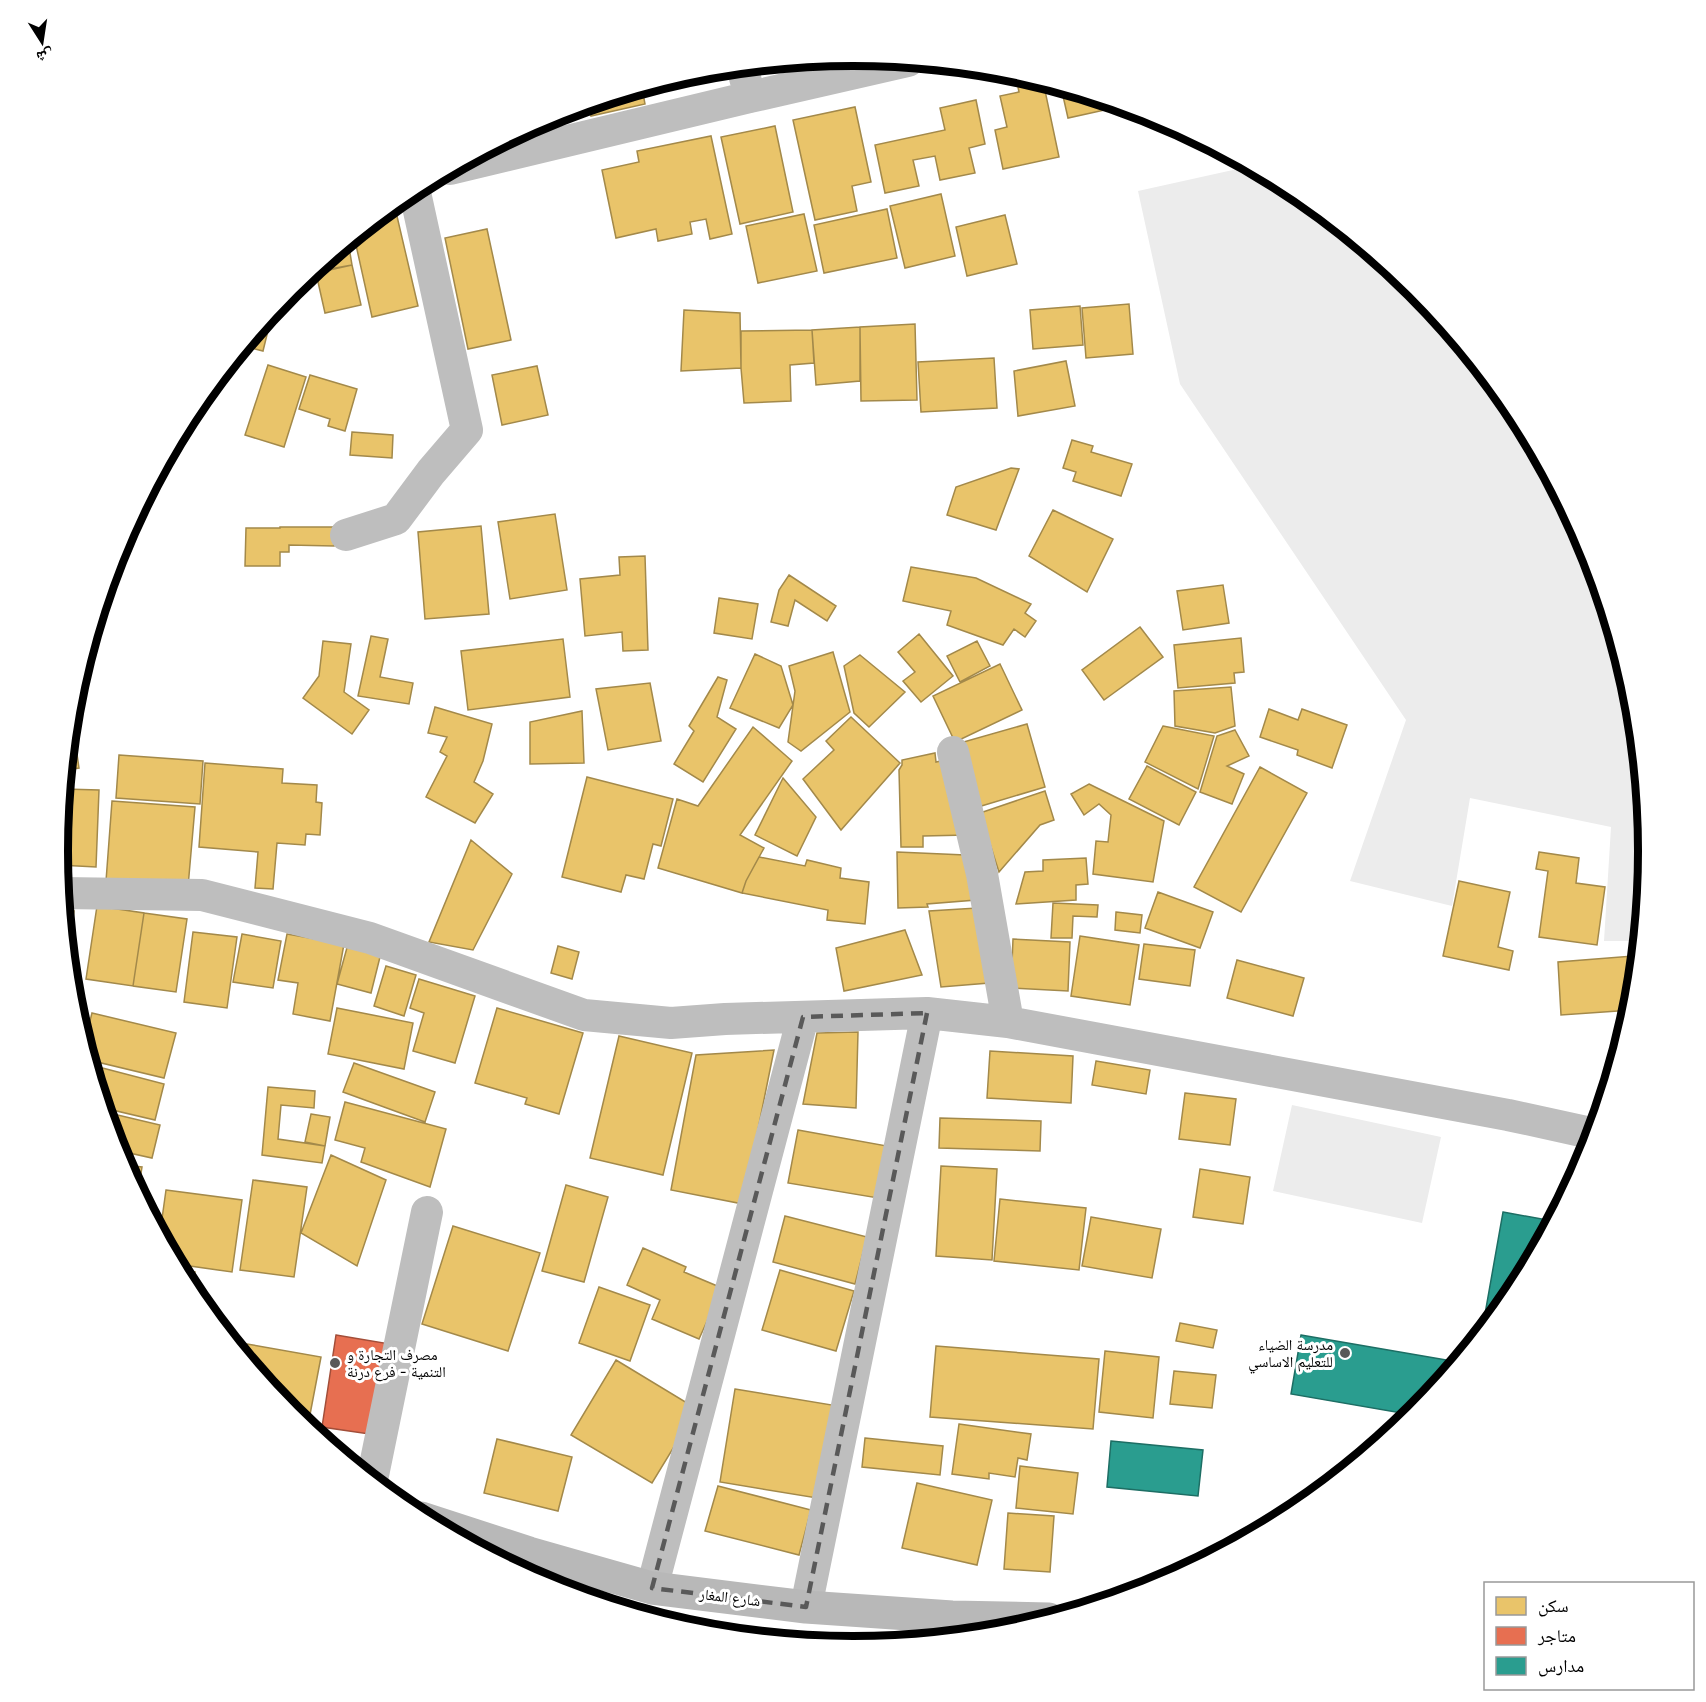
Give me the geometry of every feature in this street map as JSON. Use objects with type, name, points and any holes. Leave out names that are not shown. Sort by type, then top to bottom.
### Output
[{"type":"main road","name":"شارع المغار","points":[[459,1530],[652,1588],[951,1627],[986,1624]]},
{"type":"street","points":[[477,163],[881,67]]},
{"type":"street","points":[[744,74],[750,97]]},
{"type":"street","points":[[346,535],[396,519],[430,472],[467,429],[416,198]]},
{"type":"street","points":[[953,752],[982,874],[1008,1022]]},
{"type":"street","points":[[70,894],[202,895],[275,912],[370,938],[584,1015],[671,1023],[725,1019],[927,1013],[1008,1022],[1496,1113],[1585,1132]]},
{"type":"street","points":[[806,1607],[927,1013]]},
{"type":"street","points":[[652,1588],[803,1017]]},
{"type":"street","points":[[373,1473],[427,1212]]},
{"type":"highlighted area","points":[[927,1013],[806,1607],[652,1588],[803,1017]]},
{"type":"shaded area","points":[[1241,168],[1246,171],[1331,228],[1371,261],[1443,333],[1506,415],[1557,504],[1578,551],[1611,648],[1623,698],[1636,800],[1638,851],[1632,941],[1604,941],[1611,827],[1470,798],[1452,906],[1350,881],[1406,720],[1180,384],[1138,191]]},
{"type":"shaded area","points":[[1292,1105],[1441,1137],[1422,1223],[1273,1191]]},
{"type":"building: سكن","points":[[1017,84],[1045,90],[1059,157],[1003,169],[995,130],[1007,127],[1000,96],[1019,92]]},
{"type":"building: سكن","points":[[643,95],[645,104],[591,116],[590,112]]},
{"type":"building: سكن","points":[[1063,95],[1108,109],[1068,118]]},
{"type":"building: سكن","points":[[976,100],[985,144],[969,148],[975,173],[940,180],[935,156],[913,160],[919,186],[885,193],[875,145],[945,130],[940,108]]},
{"type":"building: سكن","points":[[855,107],[871,182],[852,186],[857,211],[815,220],[793,120]]},
{"type":"building: سكن","points":[[775,126],[793,212],[740,224],[721,137]]},
{"type":"building: سكن","points":[[711,136],[732,234],[710,239],[706,219],[690,222],[692,234],[658,241],[656,229],[616,238],[602,170],[639,162],[637,151]]},
{"type":"building: سكن","points":[[941,194],[955,256],[905,268],[890,206]]},
{"type":"building: سكن","points":[[887,209],[897,258],[824,273],[814,225]]},
{"type":"building: سكن","points":[[396,213],[418,306],[372,317],[356,244]]},
{"type":"building: سكن","points":[[804,214],[817,271],[758,283],[746,226]]},
{"type":"building: سكن","points":[[1005,215],[1017,264],[967,276],[956,227]]},
{"type":"building: سكن","points":[[487,229],[511,340],[468,349],[445,238]]},
{"type":"building: سكن","points":[[349,249],[352,265],[326,270]]},
{"type":"building: سكن","points":[[352,265],[361,305],[325,313],[317,278],[324,271]]},
{"type":"building: سكن","points":[[1129,304],[1133,354],[1086,358],[1082,308]]},
{"type":"building: سكن","points":[[1080,306],[1083,345],[1033,349],[1030,310]]},
{"type":"building: سكن","points":[[684,310],[740,313],[741,368],[681,371]]},
{"type":"building: سكن","points":[[915,324],[917,400],[861,401],[860,327]]},
{"type":"building: سكن","points":[[269,327],[263,351],[251,348]]},
{"type":"building: سكن","points":[[860,327],[860,381],[816,385],[812,330]]},
{"type":"building: سكن","points":[[812,330],[814,363],[790,365],[791,401],[744,403],[741,331]]},
{"type":"building: سكن","points":[[994,358],[997,408],[921,412],[918,362]]},
{"type":"building: سكن","points":[[1066,361],[1075,406],[1018,416],[1014,371]]},
{"type":"building: سكن","points":[[268,365],[306,377],[284,447],[245,435]]},
{"type":"building: سكن","points":[[537,366],[548,415],[502,425],[492,375]]},
{"type":"building: سكن","points":[[310,375],[357,389],[345,431],[328,426],[330,419],[299,409]]},
{"type":"building: سكن","points":[[352,432],[393,435],[392,458],[350,455]]},
{"type":"building: سكن","points":[[1072,440],[1093,446],[1091,452],[1132,464],[1121,496],[1073,481],[1076,472],[1063,468]]},
{"type":"building: سكن","points":[[1011,468],[1019,469],[996,530],[947,515],[956,487]]},
{"type":"building: سكن","points":[[1053,510],[1113,539],[1087,592],[1029,556]]},
{"type":"building: سكن","points":[[555,514],[567,590],[510,599],[498,522]]},
{"type":"building: سكن","points":[[481,526],[489,614],[425,619],[418,532]]},
{"type":"building: سكن","points":[[334,527],[334,546],[289,545],[289,552],[280,552],[280,566],[245,566],[246,528]]},
{"type":"building: سكن","points":[[645,556],[648,650],[623,651],[622,632],[585,636],[580,579],[620,575],[619,557]]},
{"type":"building: سكن","points":[[911,567],[976,578],[1031,604],[1025,613],[1036,621],[1025,637],[1014,629],[1003,645],[947,625],[951,611],[903,601]]},
{"type":"building: سكن","points":[[789,575],[836,606],[827,621],[795,600],[788,626],[771,622],[779,590]]},
{"type":"building: سكن","points":[[1223,585],[1229,623],[1183,630],[1177,591]]},
{"type":"building: سكن","points":[[719,598],[758,604],[752,639],[714,633]]},
{"type":"building: سكن","points":[[1140,627],[1163,657],[1104,700],[1082,670]]},
{"type":"building: سكن","points":[[919,634],[953,676],[921,702],[903,681],[915,672],[898,652]]},
{"type":"building: سكن","points":[[371,636],[388,639],[380,677],[413,683],[409,704],[358,696]]},
{"type":"building: سكن","points":[[1241,638],[1244,672],[1234,673],[1235,683],[1178,688],[1174,645]]},
{"type":"building: سكن","points":[[563,639],[570,697],[468,710],[461,651]]},
{"type":"building: سكن","points":[[323,641],[351,644],[344,692],[369,710],[352,734],[303,698],[319,676]]},
{"type":"building: سكن","points":[[977,641],[990,666],[960,682],[947,656]]},
{"type":"building: سكن","points":[[833,652],[850,712],[801,751],[788,742],[795,691],[789,666]]},
{"type":"building: سكن","points":[[755,654],[781,666],[793,705],[779,728],[730,708]]},
{"type":"building: سكن","points":[[860,655],[905,692],[869,727],[854,713],[844,666]]},
{"type":"building: سكن","points":[[1000,664],[1022,710],[955,742],[933,696]]},
{"type":"building: سكن","points":[[718,677],[727,680],[717,717],[736,729],[703,782],[674,764],[694,731],[689,726]]},
{"type":"building: سكن","points":[[650,683],[661,741],[608,750],[596,689]]},
{"type":"building: سكن","points":[[1231,687],[1235,726],[1215,733],[1175,726],[1174,691]]},
{"type":"building: سكن","points":[[435,707],[492,724],[483,761],[474,782],[493,794],[475,823],[426,797],[447,756],[440,752],[447,737],[428,733]]},
{"type":"building: سكن","points":[[1269,709],[1298,720],[1302,709],[1347,725],[1332,768],[1297,755],[1298,750],[1260,737]]},
{"type":"building: سكن","points":[[582,711],[584,763],[530,764],[530,722]]},
{"type":"building: سكن","points":[[851,717],[900,763],[841,830],[803,779],[834,750],[826,741]]},
{"type":"building: سكن","points":[[1027,724],[1045,787],[978,807],[960,743]]},
{"type":"building: سكن","points":[[1163,726],[1214,736],[1198,789],[1145,762]]},
{"type":"building: سكن","points":[[753,727],[792,761],[740,835],[764,848],[742,893],[658,868],[677,799],[698,806]]},
{"type":"building: سكن","points":[[1235,730],[1249,756],[1227,766],[1244,774],[1232,804],[1200,792],[1217,736]]},
{"type":"building: سكن","points":[[76,745],[79,768],[73,769]]},
{"type":"building: سكن","points":[[935,753],[936,762],[950,759],[967,835],[923,836],[923,847],[901,847],[899,770],[902,760]]},
{"type":"building: سكن","points":[[119,755],[203,761],[200,804],[116,798]]},
{"type":"building: سكن","points":[[205,763],[283,769],[282,783],[317,785],[316,802],[322,803],[320,835],[306,834],[305,845],[277,843],[273,889],[255,888],[258,852],[199,847]]},
{"type":"building: سكن","points":[[1147,766],[1196,792],[1179,825],[1129,799]]},
{"type":"building: سكن","points":[[1260,767],[1307,793],[1241,912],[1194,887]]},
{"type":"building: سكن","points":[[587,777],[673,799],[661,846],[653,844],[644,879],[626,875],[621,892],[562,877]]},
{"type":"building: سكن","points":[[783,778],[816,817],[797,856],[755,835]]},
{"type":"building: سكن","points":[[1089,784],[1164,821],[1153,882],[1093,874],[1096,841],[1108,842],[1111,815],[1099,804],[1084,815],[1071,794]]},
{"type":"building: سكن","points":[[71,789],[99,790],[96,867],[69,866]]},
{"type":"building: سكن","points":[[1045,791],[1054,820],[1040,825],[999,872],[980,813]]},
{"type":"building: سكن","points":[[112,801],[195,807],[188,887],[106,881]]},
{"type":"building: سكن","points":[[471,840],[512,874],[473,950],[429,942]]},
{"type":"building: سكن","points":[[897,852],[965,855],[976,900],[927,904],[928,907],[898,908]]},
{"type":"building: سكن","points":[[1539,852],[1579,858],[1576,883],[1605,887],[1597,945],[1539,937],[1548,871],[1536,869]]},
{"type":"building: سكن","points":[[759,857],[805,866],[807,860],[841,868],[840,878],[869,882],[865,924],[827,920],[828,910],[742,893]]},
{"type":"building: سكن","points":[[1086,858],[1088,884],[1076,885],[1076,900],[1016,904],[1025,872],[1043,871],[1043,860]]},
{"type":"building: سكن","points":[[1459,881],[1510,892],[1498,947],[1513,951],[1509,970],[1443,956]]},
{"type":"building: سكن","points":[[1158,892],[1213,912],[1200,948],[1145,928]]},
{"type":"building: سكن","points":[[1053,903],[1098,905],[1097,917],[1073,916],[1072,938],[1051,938]]},
{"type":"building: سكن","points":[[97,906],[144,913],[133,986],[86,979]]},
{"type":"building: سكن","points":[[977,908],[989,983],[941,987],[929,911]]},
{"type":"building: سكن","points":[[1116,912],[1142,915],[1140,933],[1115,930]]},
{"type":"building: سكن","points":[[144,913],[187,919],[176,992],[133,986]]},
{"type":"building: سكن","points":[[905,930],[922,975],[844,991],[836,948]]},
{"type":"building: سكن","points":[[193,932],[237,937],[227,1008],[184,1002]]},
{"type":"building: سكن","points":[[242,934],[281,941],[273,988],[233,982]]},
{"type":"building: سكن","points":[[287,934],[344,944],[330,1021],[293,1014],[298,983],[278,980]]},
{"type":"building: سكن","points":[[1080,936],[1139,945],[1130,1005],[1071,996]]},
{"type":"building: سكن","points":[[1013,939],[1070,942],[1068,991],[1011,988]]},
{"type":"building: سكن","points":[[348,944],[381,953],[371,993],[337,984]]},
{"type":"building: سكن","points":[[1144,944],[1195,950],[1190,986],[1139,979]]},
{"type":"building: سكن","points":[[558,946],[579,952],[572,979],[551,973]]},
{"type":"building: سكن","points":[[1630,956],[1621,1011],[1561,1015],[1558,962]]},
{"type":"building: سكن","points":[[1237,960],[1304,978],[1293,1016],[1227,998]]},
{"type":"building: سكن","points":[[386,966],[416,975],[404,1016],[374,1006]]},
{"type":"building: سكن","points":[[419,979],[475,996],[455,1063],[413,1051],[424,1013],[410,1008]]},
{"type":"building: سكن","points":[[337,1008],[413,1023],[404,1069],[328,1054]]},
{"type":"building: سكن","points":[[497,1008],[583,1033],[559,1114],[525,1104],[527,1098],[475,1083]]},
{"type":"building: سكن","points":[[92,1013],[176,1033],[164,1078],[97,1062],[88,1027]]},
{"type":"building: سكن","points":[[858,1032],[856,1108],[803,1104],[817,1033]]},
{"type":"building: سكن","points":[[619,1036],[692,1053],[663,1175],[590,1158]]},
{"type":"building: سكن","points":[[774,1050],[743,1204],[671,1190],[696,1055]]},
{"type":"building: سكن","points":[[990,1051],[1073,1056],[1071,1103],[987,1098]]},
{"type":"building: سكن","points":[[1096,1061],[1150,1070],[1146,1094],[1092,1085]]},
{"type":"building: سكن","points":[[354,1063],[435,1092],[425,1122],[343,1092]]},
{"type":"building: سكن","points":[[99,1067],[164,1084],[155,1120],[113,1110]]},
{"type":"building: سكن","points":[[268,1087],[315,1091],[314,1108],[281,1105],[278,1139],[325,1146],[322,1163],[262,1155]]},
{"type":"building: سكن","points":[[1185,1093],[1236,1099],[1230,1145],[1179,1139]]},
{"type":"building: سكن","points":[[345,1102],[446,1129],[430,1187],[361,1162],[365,1148],[335,1140]]},
{"type":"building: سكن","points":[[114,1114],[160,1125],[152,1158],[129,1153]]},
{"type":"building: سكن","points":[[311,1114],[330,1117],[325,1146],[305,1142]]},
{"type":"building: سكن","points":[[940,1118],[1041,1121],[1040,1151],[939,1148]]},
{"type":"building: سكن","points":[[798,1130],[887,1146],[878,1198],[788,1183]]},
{"type":"building: سكن","points":[[331,1155],[386,1180],[357,1266],[301,1233]]},
{"type":"building: سكن","points":[[135,1166],[142,1167],[140,1178]]},
{"type":"building: سكن","points":[[941,1166],[997,1169],[992,1260],[936,1256]]},
{"type":"building: سكن","points":[[1200,1169],[1250,1177],[1243,1224],[1193,1217]]},
{"type":"building: سكن","points":[[253,1180],[307,1187],[294,1277],[240,1270]]},
{"type":"building: سكن","points":[[566,1185],[608,1197],[584,1282],[542,1271]]},
{"type":"building: سكن","points":[[166,1190],[242,1200],[232,1272],[187,1266],[162,1222]]},
{"type":"building: سكن","points":[[1000,1199],[1086,1208],[1079,1270],[994,1261]]},
{"type":"building: سكن","points":[[785,1216],[867,1237],[855,1284],[773,1262]]},
{"type":"building: سكن","points":[[1091,1217],[1161,1229],[1152,1278],[1082,1266]]},
{"type":"building: سكن","points":[[453,1226],[540,1253],[508,1351],[422,1324]]},
{"type":"building: سكن","points":[[643,1248],[686,1267],[684,1272],[722,1288],[699,1339],[652,1319],[660,1300],[627,1285]]},
{"type":"building: سكن","points":[[780,1270],[854,1291],[836,1351],[762,1330]]},
{"type":"building: سكن","points":[[599,1287],[650,1305],[630,1361],[579,1343]]},
{"type":"building: سكن","points":[[1180,1323],[1217,1330],[1213,1348],[1176,1341]]},
{"type":"building: سكن","points":[[247,1344],[321,1357],[310,1417],[263,1369],[246,1349]]},
{"type":"building: سكن","points":[[936,1346],[1099,1359],[1093,1429],[930,1417]]},
{"type":"building: سكن","points":[[1105,1351],[1159,1357],[1153,1418],[1099,1412]]},
{"type":"building: سكن","points":[[616,1360],[697,1409],[652,1483],[571,1435]]},
{"type":"building: سكن","points":[[1174,1371],[1216,1375],[1212,1408],[1170,1404]]},
{"type":"building: سكن","points":[[735,1389],[838,1406],[823,1499],[720,1482]]},
{"type":"building: سكن","points":[[959,1424],[1031,1434],[1027,1460],[1018,1458],[1015,1477],[989,1473],[989,1479],[952,1474]]},
{"type":"building: سكن","points":[[865,1438],[943,1446],[940,1475],[862,1467]]},
{"type":"building: سكن","points":[[497,1439],[572,1457],[558,1511],[484,1493]]},
{"type":"building: سكن","points":[[1020,1466],[1078,1473],[1073,1514],[1016,1508]]},
{"type":"building: سكن","points":[[917,1483],[992,1500],[977,1565],[902,1548]]},
{"type":"building: سكن","points":[[718,1486],[811,1510],[799,1555],[705,1531]]},
{"type":"building: سكن","points":[[1008,1513],[1054,1516],[1050,1572],[1004,1569]]},
{"type":"building: متاجر","points":[[336,1335],[390,1344],[376,1435],[322,1427]]},
{"type":"building: مدارس","points":[[1503,1212],[1546,1220],[1506,1287],[1484,1317]]},
{"type":"building: مدارس","points":[[1301,1335],[1450,1361],[1401,1413],[1291,1394]]},
{"type":"building: مدارس","points":[[1111,1441],[1203,1450],[1198,1496],[1107,1487]]},
{"type":"place","name":"مدرسة الضياء للتعليم الاساسي","points":[[1345,1353]]},
{"type":"place","name":"مصرف التجارة و التنمية - فرع درنة","points":[[335,1363]]}]
